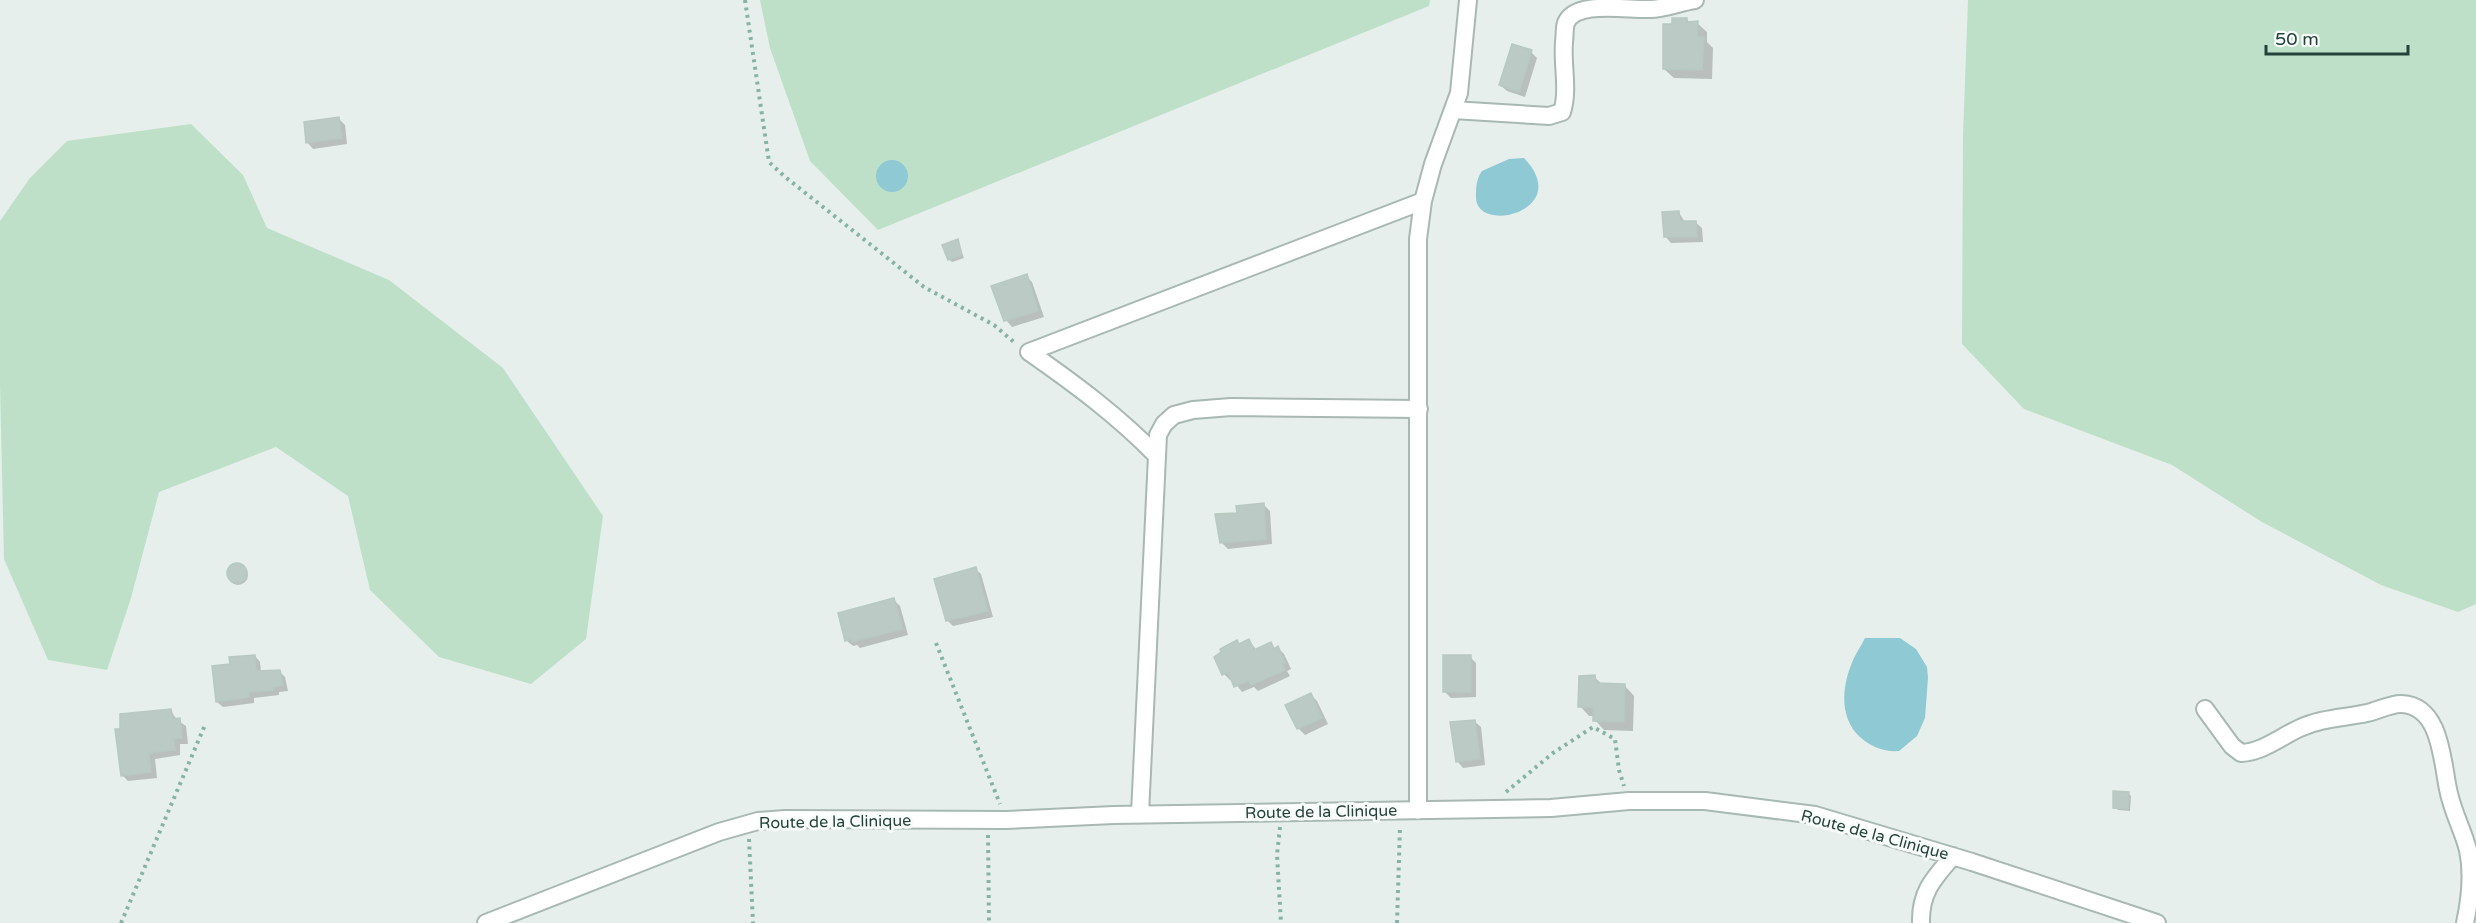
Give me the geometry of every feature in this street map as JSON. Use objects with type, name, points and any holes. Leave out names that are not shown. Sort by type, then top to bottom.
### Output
[{"type":"street","points":[[1410,811],[1417,563],[1418,238],[1423,201],[1433,164],[1463,75],[1468,0]]},
{"type":"street","points":[[1453,110],[1549,116],[1562,112],[1565,104],[1563,57],[1566,23],[1571,13],[1583,5],[1594,3],[1650,9],[1695,0]]},
{"type":"street","points":[[1029,352],[1423,201]]},
{"type":"street","points":[[1029,352],[1084,390],[1127,425],[1157,456]]},
{"type":"street","points":[[1140,814],[1158,435],[1164,424],[1174,415],[1193,410],[1231,407],[1419,409]]},
{"type":"street","points":[[2205,709],[2232,746],[2241,753],[2262,748],[2318,721],[2364,714],[2400,703],[2414,706],[2426,716],[2434,728],[2441,748],[2450,802],[2467,848],[2470,880],[2465,923]]},
{"type":"street","name":"Route de la Clinique","points":[[486,923],[719,832],[748,823],[785,819],[1006,820],[1140,814],[1485,810],[1551,808],[1629,801],[1706,801],[1815,815],[1953,856],[2157,923]]},
{"type":"street","points":[[1921,923],[1923,898],[1932,881],[1953,856]]},
{"type":"path","points":[[745,0],[770,162],[784,176],[924,287],[994,325],[1029,352]]},
{"type":"path","points":[[936,643],[1006,820]]},
{"type":"path","points":[[121,923],[205,725]]},
{"type":"path","points":[[1485,810],[1553,753],[1593,727],[1615,739],[1619,770],[1629,801]]},
{"type":"path","points":[[1396,923],[1410,811]]},
{"type":"path","points":[[1281,812],[1277,855],[1281,923]]},
{"type":"path","points":[[988,820],[990,923]]},
{"type":"path","points":[[748,823],[753,923]]},
{"type":"green space","points":[[760,0],[1430,0],[1429,6],[878,230],[810,161],[770,48]]},
{"type":"green space","points":[[1968,0],[2476,0],[2476,604],[2458,612],[2381,585],[2262,522],[2172,465],[2024,409],[1962,344],[1963,135]]},
{"type":"green space","points":[[191,124],[243,175],[267,228],[389,280],[503,368],[603,516],[586,639],[531,684],[439,657],[370,590],[348,496],[276,447],[159,492],[131,598],[107,670],[48,660],[4,559],[0,385],[0,221],[30,178],[67,141]]},
{"type":"water","points":[[1524,158],[1536,176],[1538,191],[1531,203],[1520,211],[1505,215],[1491,215],[1481,209],[1476,198],[1476,191],[1477,180],[1482,171],[1509,159]]},
{"type":"water","points":[[892,160],[904,164],[908,176],[904,188],[892,192],[880,188],[876,176],[880,164]]},
{"type":"water","points":[[1865,638],[1900,638],[1916,649],[1927,667],[1925,718],[1917,736],[1899,751],[1883,750],[1869,744],[1853,729],[1848,720],[1844,700],[1847,678],[1854,658]]},
{"type":"building","points":[[1672,18],[1687,18],[1687,22],[1698,21],[1697,37],[1704,37],[1702,70],[1663,69],[1663,24],[1672,24]]},
{"type":"building","points":[[1512,44],[1532,50],[1519,92],[1499,85]]},
{"type":"building","points":[[339,117],[342,138],[306,143],[304,122]]},
{"type":"building","points":[[1679,211],[1680,221],[1696,221],[1697,237],[1664,237],[1662,212]]},
{"type":"building","points":[[958,239],[962,255],[948,260],[942,245]]},
{"type":"building","points":[[1027,274],[1038,311],[1004,321],[991,286]]},
{"type":"building","points":[[1264,503],[1266,539],[1220,543],[1215,514],[1237,513],[1236,506]]},
{"type":"building","points":[[237,563],[244,566],[247,573],[244,580],[237,583],[230,580],[227,573],[230,566]]},
{"type":"building","points":[[976,567],[988,611],[946,621],[934,579]]},
{"type":"building","points":[[894,598],[903,629],[852,642],[852,639],[845,641],[838,613]]},
{"type":"building","points":[[1249,639],[1254,650],[1271,642],[1274,649],[1278,646],[1285,663],[1282,664],[1285,670],[1251,685],[1248,681],[1234,687],[1228,672],[1222,675],[1214,657],[1221,652],[1220,649],[1237,640],[1239,644]]},
{"type":"building","points":[[255,655],[256,671],[280,670],[283,685],[274,687],[274,690],[249,692],[249,697],[216,702],[212,666],[230,664],[229,657]]},
{"type":"building","points":[[1443,655],[1471,655],[1471,692],[1443,692]]},
{"type":"building","points":[[1595,675],[1596,683],[1625,684],[1624,722],[1593,721],[1593,707],[1578,707],[1579,676]]},
{"type":"building","points":[[1311,693],[1322,718],[1297,729],[1285,705]]},
{"type":"building","points":[[171,709],[173,719],[180,718],[182,738],[174,739],[175,750],[149,753],[151,772],[121,776],[115,729],[120,729],[120,714]]},
{"type":"building","points":[[1475,720],[1480,759],[1456,762],[1450,722]]},
{"type":"building","points":[[2113,791],[2129,792],[2128,809],[2113,808]]}]
